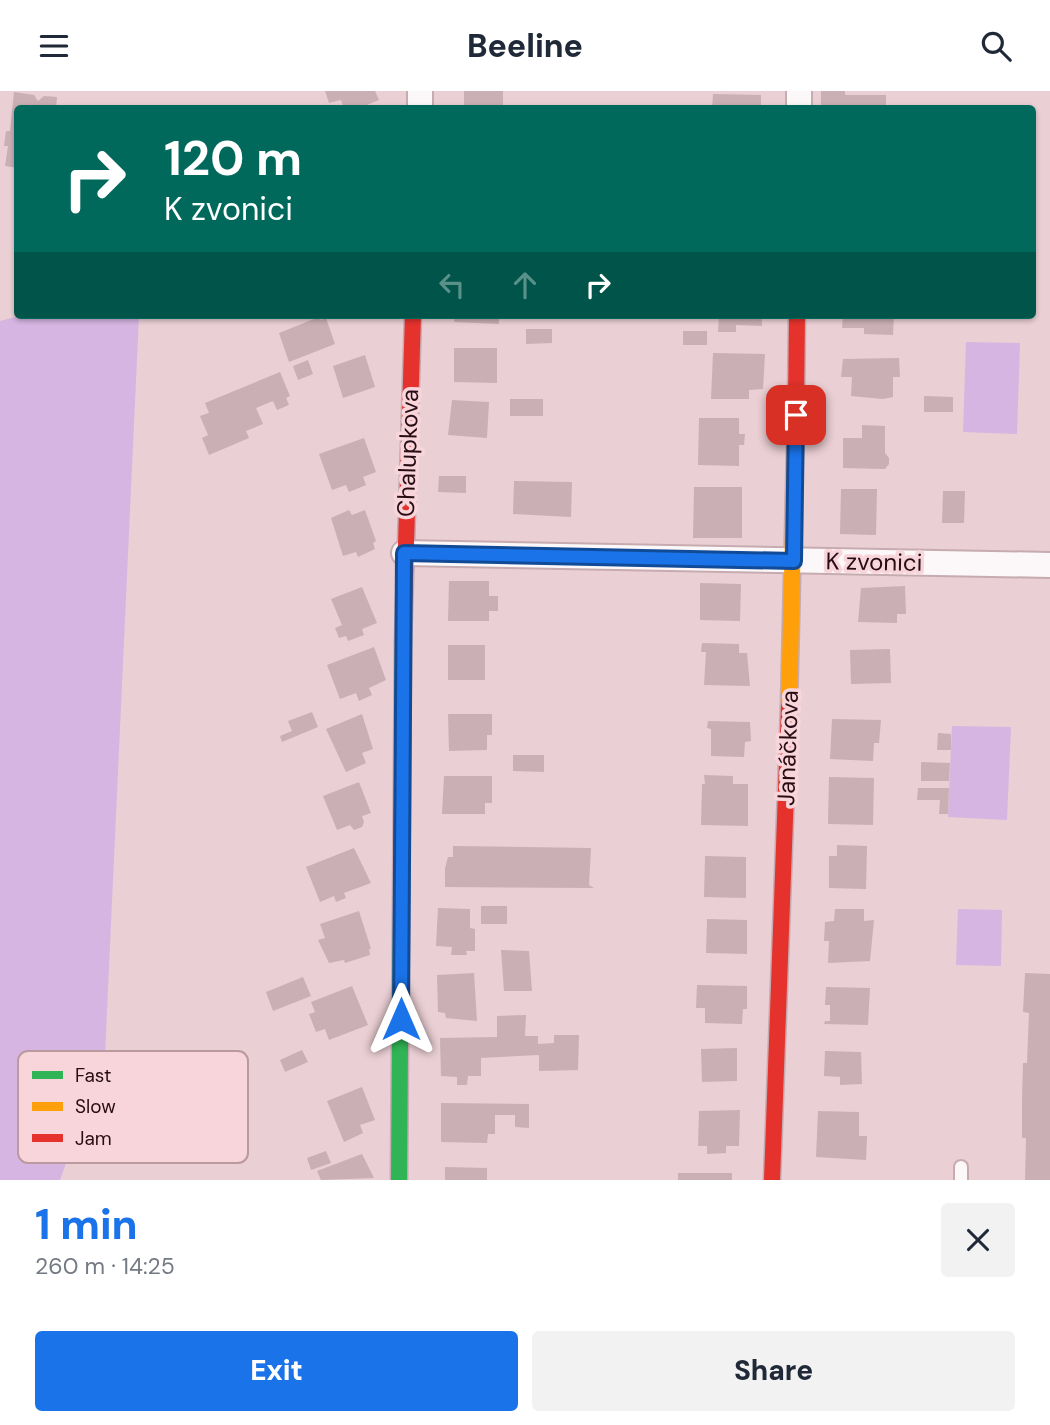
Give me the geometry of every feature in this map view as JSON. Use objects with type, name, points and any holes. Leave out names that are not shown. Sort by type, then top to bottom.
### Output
[{"type":"street","name":"Chalupkova","points":[[399,1180],[404,553],[412,319]]},
{"type":"street","name":"Janáčkova","points":[[772,1180],[794,561],[797,319]]},
{"type":"street","name":"K zvonici","points":[[404,553],[1050,565]]},
{"type":"shaded area","points":[[14,317],[139,319],[105,1051],[18,1051],[18,1163],[66,1163],[60,1180],[0,1180],[0,321]]},
{"type":"shaded area","points":[[966,342],[1020,343],[1017,434],[963,432]]},
{"type":"shaded area","points":[[952,726],[1011,727],[1007,820],[948,817]]},
{"type":"shaded area","points":[[958,909],[1002,910],[1001,966],[956,965]]},
{"type":"building","points":[[325,91],[375,91],[379,100],[367,105],[343,105],[341,100],[329,103]]},
{"type":"building","points":[[464,91],[503,91],[503,105],[464,105]]},
{"type":"building","points":[[821,91],[845,91],[845,95],[886,95],[886,105],[821,105]]},
{"type":"building","points":[[14,92],[34,95],[38,101],[44,96],[57,97],[56,105],[14,105],[14,167],[5,166],[8,146],[4,146],[6,131],[10,131]]},
{"type":"building","points":[[713,94],[761,95],[761,105],[712,105]]},
{"type":"building","points":[[314,319],[326,319],[335,344],[289,362],[279,333]]},
{"type":"building","points":[[454,319],[499,319],[499,324],[454,322]]},
{"type":"building","points":[[719,319],[762,319],[762,326],[736,325],[736,332],[718,332]]},
{"type":"building","points":[[843,319],[894,319],[893,335],[864,334],[864,328],[842,328]]},
{"type":"building","points":[[526,329],[552,329],[552,343],[526,344]]},
{"type":"building","points":[[683,331],[707,331],[707,345],[683,345]]},
{"type":"building","points":[[454,348],[497,348],[497,383],[454,382]]},
{"type":"building","points":[[713,353],[765,354],[763,389],[749,390],[749,399],[711,399]]},
{"type":"building","points":[[365,355],[375,387],[343,398],[333,366]]},
{"type":"building","points":[[899,358],[900,377],[893,377],[893,397],[883,399],[851,396],[852,377],[841,377],[843,359]]},
{"type":"building","points":[[308,360],[313,374],[298,380],[293,366]]},
{"type":"building","points":[[280,372],[290,396],[286,398],[289,405],[277,410],[273,401],[256,408],[263,424],[246,431],[249,438],[209,455],[202,438],[208,435],[200,416],[209,413],[205,403]]},
{"type":"building","points":[[924,396],[953,397],[953,412],[924,412]]},
{"type":"building","points":[[510,399],[543,399],[543,416],[510,416]]},
{"type":"building","points":[[452,400],[489,402],[487,438],[448,435]]},
{"type":"building","points":[[699,418],[739,418],[739,434],[745,434],[744,445],[739,445],[739,466],[698,465]]},
{"type":"building","points":[[862,425],[885,426],[885,453],[889,464],[885,469],[843,468],[843,438],[862,438]]},
{"type":"building","points":[[364,438],[376,472],[363,477],[366,485],[349,492],[346,485],[332,490],[319,454]]},
{"type":"building","points":[[439,476],[466,476],[466,493],[438,492]]},
{"type":"building","points":[[514,481],[572,482],[571,517],[513,514]]},
{"type":"building","points":[[694,487],[742,487],[742,538],[693,538]]},
{"type":"building","points":[[841,489],[877,489],[876,535],[840,534]]},
{"type":"building","points":[[943,491],[965,491],[964,523],[942,523]]},
{"type":"building","points":[[349,510],[352,515],[365,510],[376,541],[373,543],[375,549],[358,557],[356,552],[343,556],[331,518]]},
{"type":"building","points":[[449,581],[489,581],[489,596],[498,596],[498,611],[489,611],[489,621],[448,621]]},
{"type":"building","points":[[700,583],[741,584],[740,621],[700,620]]},
{"type":"building","points":[[905,586],[906,614],[897,614],[897,623],[858,622],[861,588]]},
{"type":"building","points":[[362,587],[377,623],[362,629],[364,635],[348,641],[346,636],[339,638],[335,628],[342,625],[331,599]]},
{"type":"building","points":[[702,643],[739,644],[739,653],[747,653],[750,686],[704,685],[706,652],[701,652]]},
{"type":"building","points":[[448,645],[485,645],[485,680],[448,680]]},
{"type":"building","points":[[374,647],[386,680],[369,688],[372,695],[359,701],[356,693],[340,699],[327,665]]},
{"type":"building","points":[[890,649],[891,683],[851,684],[850,650]]},
{"type":"building","points":[[312,712],[318,727],[282,742],[280,736],[292,731],[288,721]]},
{"type":"building","points":[[362,714],[373,749],[362,753],[366,763],[346,772],[326,729]]},
{"type":"building","points":[[448,714],[492,714],[492,735],[487,735],[487,750],[449,751]]},
{"type":"building","points":[[832,719],[881,720],[879,743],[874,743],[873,761],[830,759]]},
{"type":"building","points":[[708,721],[750,722],[751,741],[745,742],[744,757],[711,756],[711,729],[707,728]]},
{"type":"building","points":[[938,733],[951,734],[951,750],[937,750]]},
{"type":"building","points":[[513,755],[544,755],[544,772],[513,771]]},
{"type":"building","points":[[921,762],[950,763],[949,781],[921,781]]},
{"type":"building","points":[[704,775],[733,776],[733,784],[748,784],[748,826],[701,825]]},
{"type":"building","points":[[444,776],[492,776],[492,803],[485,803],[485,814],[442,814]]},
{"type":"building","points":[[829,777],[874,778],[873,825],[828,824]]},
{"type":"building","points":[[359,782],[371,813],[362,816],[362,827],[354,830],[350,825],[337,830],[323,796]]},
{"type":"building","points":[[918,788],[949,788],[948,814],[939,814],[940,800],[917,800]]},
{"type":"building","points":[[837,845],[867,846],[866,889],[829,888],[829,856],[837,856]]},
{"type":"building","points":[[453,846],[591,848],[589,885],[594,888],[445,887],[445,868],[448,857],[453,857]]},
{"type":"building","points":[[354,848],[371,883],[344,893],[346,898],[336,902],[334,896],[320,902],[306,867]]},
{"type":"building","points":[[705,856],[746,857],[746,898],[704,897]]},
{"type":"building","points":[[481,906],[507,906],[507,924],[481,924]]},
{"type":"building","points":[[438,908],[470,909],[470,928],[475,929],[475,951],[466,951],[467,955],[451,955],[452,947],[436,946]]},
{"type":"building","points":[[835,909],[864,909],[864,921],[874,920],[870,961],[828,963],[829,941],[824,941],[825,922],[834,921]]},
{"type":"building","points":[[359,911],[371,949],[370,955],[345,963],[344,960],[329,963],[318,940],[325,938],[320,924]]},
{"type":"building","points":[[707,919],[747,920],[747,954],[706,953]]},
{"type":"building","points":[[501,950],[529,951],[532,991],[504,991]]},
{"type":"building","points":[[474,973],[477,1021],[446,1018],[445,1013],[438,1012],[437,975]]},
{"type":"building","points":[[1025,973],[1050,974],[1050,1180],[1025,1180],[1026,1138],[1022,1138],[1022,1100],[1029,1013],[1023,1012]]},
{"type":"building","points":[[303,977],[311,996],[273,1011],[266,992]]},
{"type":"building","points":[[697,985],[747,986],[747,1009],[743,1009],[742,1024],[705,1023],[705,1008],[696,1008]]},
{"type":"building","points":[[352,986],[368,1025],[329,1040],[325,1029],[316,1032],[309,1014],[315,1012],[311,1002]]},
{"type":"building","points":[[826,987],[870,988],[868,1025],[824,1024],[825,1021],[830,1021],[830,1005],[825,1005]]},
{"type":"building","points":[[526,1015],[525,1036],[538,1036],[538,1044],[554,1043],[554,1035],[579,1035],[578,1070],[539,1071],[539,1055],[481,1058],[481,1076],[468,1076],[467,1085],[457,1085],[457,1077],[441,1076],[440,1038],[497,1037],[497,1016]]},
{"type":"building","points":[[737,1048],[737,1081],[702,1082],[701,1049]]},
{"type":"building","points":[[302,1050],[308,1062],[285,1072],[280,1060]]},
{"type":"building","points":[[825,1051],[861,1052],[862,1084],[840,1085],[840,1077],[824,1076]]},
{"type":"building","points":[[362,1087],[375,1120],[360,1125],[363,1133],[344,1142],[327,1101]]},
{"type":"building","points":[[441,1103],[529,1104],[529,1128],[515,1127],[515,1115],[495,1115],[495,1134],[488,1134],[487,1143],[441,1142]]},
{"type":"building","points":[[740,1110],[739,1146],[726,1146],[726,1153],[707,1154],[707,1146],[698,1146],[699,1111]]},
{"type":"building","points":[[818,1111],[859,1112],[859,1136],[867,1136],[866,1160],[816,1157]]},
{"type":"building","points":[[326,1151],[331,1163],[311,1170],[307,1158]]},
{"type":"building","points":[[362,1154],[374,1178],[321,1180],[317,1171]]},
{"type":"building","points":[[445,1167],[487,1168],[487,1180],[445,1180]]},
{"type":"building","points":[[678,1173],[732,1173],[732,1180],[678,1180]]},
{"type":"traffic: fast","points":[[399,1180],[403,642]]},
{"type":"traffic: slow","points":[[789,707],[796,405]]},
{"type":"traffic: jam","points":[[403,642],[413,319]]},
{"type":"traffic: jam","points":[[796,405],[797,319]]},
{"type":"traffic: jam","points":[[772,1180],[789,707]]},
{"type":"route","points":[[401,1019],[404,553],[794,561],[796,415]]}]
